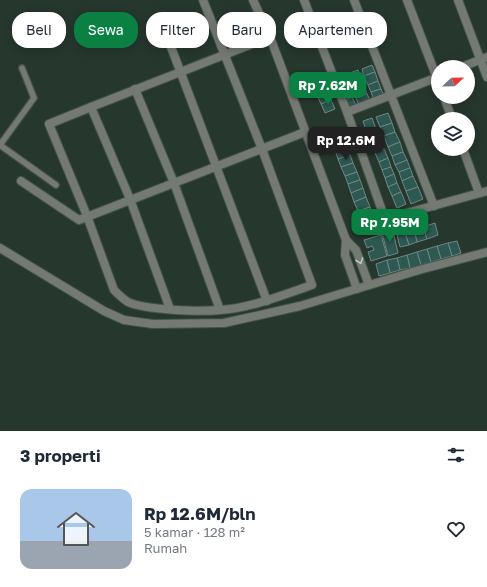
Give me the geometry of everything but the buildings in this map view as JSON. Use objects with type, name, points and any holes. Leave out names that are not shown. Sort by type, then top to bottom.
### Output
[{"type":"street","points":[[203,0],[225,54],[262,149],[312,285],[267,301],[220,310],[152,308],[128,302],[114,290],[87,216],[49,124],[135,88],[180,71],[225,54],[241,48]]},
{"type":"street","points":[[253,0],[259,12]]},
{"type":"street","points":[[304,0],[347,112],[385,219],[483,192],[466,156]]},
{"type":"street","points":[[354,0],[434,206]]},
{"type":"street","points":[[407,0],[431,60]]},
{"type":"street","points":[[458,0],[484,58],[487,76]]},
{"type":"street","points":[[171,48],[267,301]]},
{"type":"street","points":[[274,48],[346,240],[356,250],[369,286]]},
{"type":"street","points":[[347,112],[431,81]]},
{"type":"street","points":[[135,88],[174,182],[220,310]]},
{"type":"street","points":[[91,107],[130,199],[170,309]]},
{"type":"street","points":[[21,181],[79,220],[305,132]]},
{"type":"street","points":[[346,240],[345,255],[357,289]]},
{"type":"street","points":[[0,248],[104,311],[124,320],[153,324],[224,322],[300,306],[487,252]]},
{"type":"lane","points":[[22,68],[34,98],[0,145],[56,185]]}]
